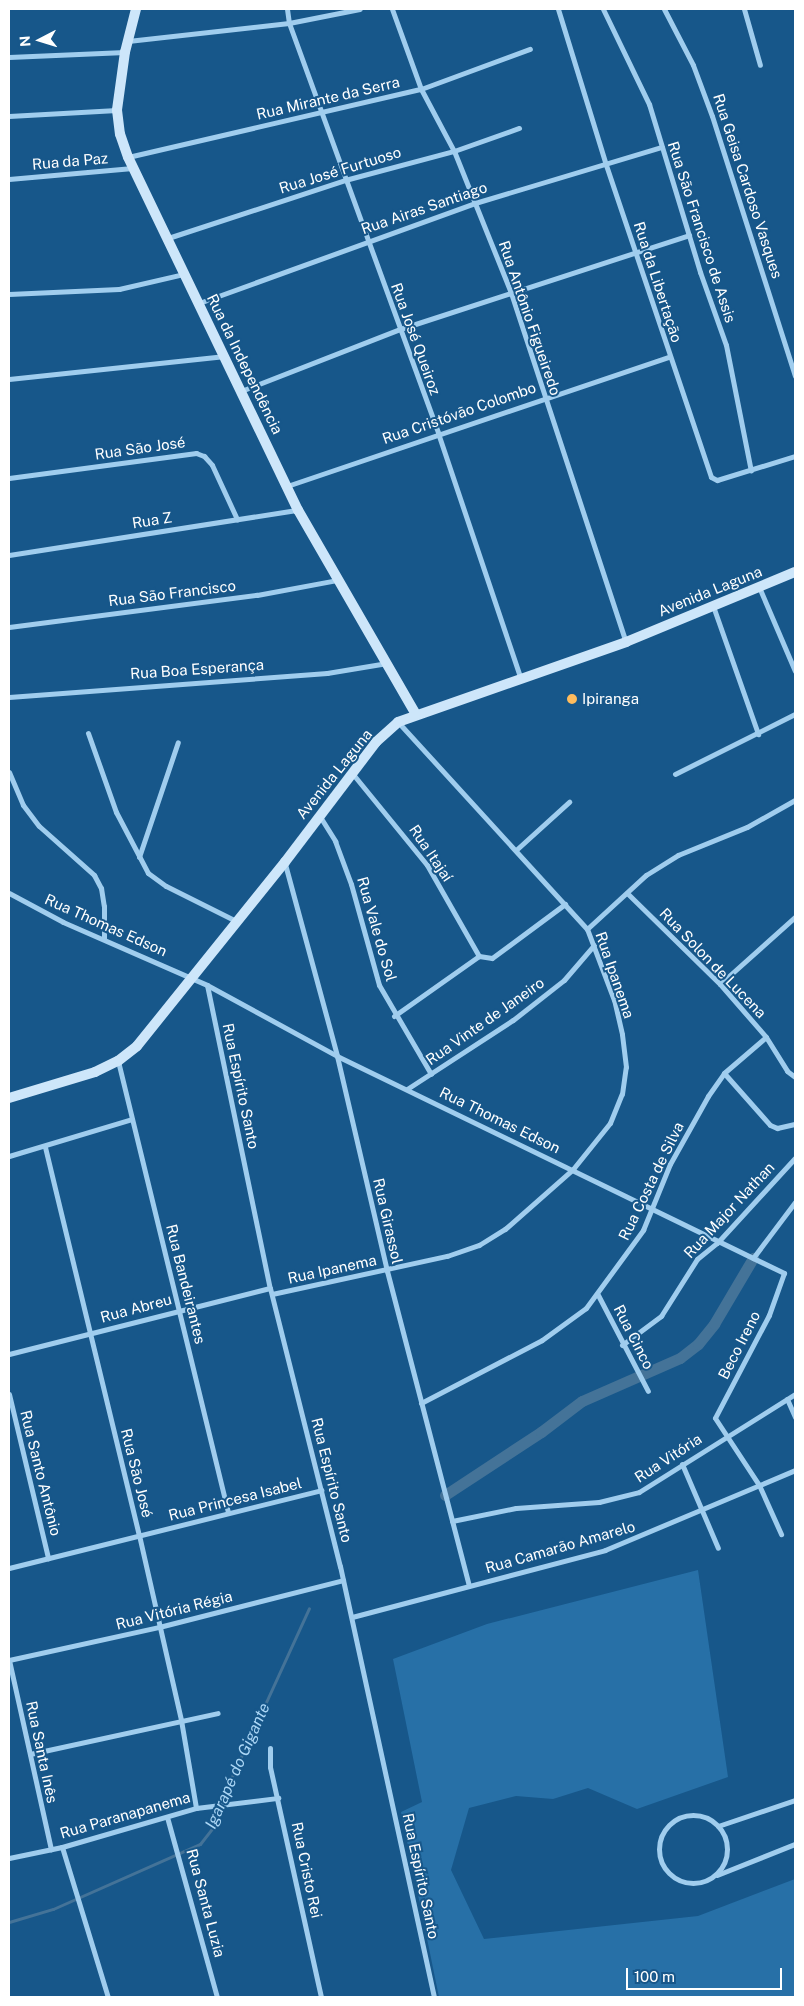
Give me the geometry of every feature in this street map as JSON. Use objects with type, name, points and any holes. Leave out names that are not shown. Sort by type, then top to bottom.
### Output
[{"type":"main road","name":"Rua da Independência","points":[[136,9],[125,52],[117,110],[120,134],[128,157],[298,510],[415,714]]},
{"type":"main road","name":"Avenida Laguna","points":[[9,1098],[69,1082],[118,1061],[137,1046],[238,922],[376,742],[398,722],[415,714],[626,642],[795,572]]},
{"type":"street","name":"Rua José Queiroz","points":[[287,9],[289,22],[366,241],[438,433],[521,678]]},
{"type":"street","points":[[128,41],[289,22],[360,9]]},
{"type":"street","name":"Rua Antônio Figueiredo","points":[[392,9],[421,89],[454,151],[511,293],[544,398],[626,642]]},
{"type":"street","name":"Rua da Libertação","points":[[558,9],[606,165],[669,357],[711,477],[717,480],[795,456]]},
{"type":"street","name":"Rua São Francisco de Assis","points":[[603,9],[632,63],[662,147],[734,374],[751,471]]},
{"type":"street","name":"Rua Geisa Cardoso Vasques","points":[[664,9],[693,65],[712,116],[795,376]]},
{"type":"street","points":[[744,9],[760,65]]},
{"type":"street","name":"Rua Mirante da Serra","points":[[128,157],[421,89],[530,49]]},
{"type":"street","points":[[9,57],[125,52]]},
{"type":"street","points":[[9,116],[117,110]]},
{"type":"street","name":"Rua José Furtuoso","points":[[168,238],[345,180],[454,151],[520,128]]},
{"type":"street","name":"Rua Airas Santiago","points":[[198,303],[475,203],[662,147]]},
{"type":"street","name":"Rua da Paz","points":[[9,179],[134,168]]},
{"type":"street","points":[[240,391],[400,329],[689,235]]},
{"type":"street","points":[[9,294],[119,289],[185,274]]},
{"type":"street","points":[[9,379],[223,356]]},
{"type":"street","name":"Rua Cristóvão Colombo","points":[[286,486],[438,433],[669,357]]},
{"type":"street","name":"Rua São José","points":[[9,478],[196,453],[204,456],[212,466],[237,519]]},
{"type":"street","name":"Rua Z","points":[[9,555],[298,510]]},
{"type":"street","name":"Rua São Francisco","points":[[9,627],[257,595],[337,580]]},
{"type":"street","points":[[759,587],[795,671]]},
{"type":"street","points":[[713,606],[758,734]]},
{"type":"street","name":"Rua Boa Esperança","points":[[9,697],[327,673],[387,663]]},
{"type":"street","points":[[675,774],[795,714]]},
{"type":"street","name":"Rua Ipanema","points":[[272,1294],[386,1270],[479,1245],[505,1229],[573,1169],[610,1123],[622,1094],[626,1067],[614,1000],[587,929],[398,722]]},
{"type":"street","points":[[88,733],[102,777],[148,873],[166,886],[238,922]]},
{"type":"street","points":[[139,857],[178,742]]},
{"type":"street","points":[[9,772],[23,805],[39,826],[94,875],[101,888],[104,906],[104,938]]},
{"type":"street","name":"Rua Itajaí","points":[[352,773],[427,865],[479,956]]},
{"type":"street","points":[[587,929],[646,875],[678,855],[747,826],[795,800]]},
{"type":"street","points":[[516,850],[569,802]]},
{"type":"street","name":"Rua Vale do Sol","points":[[319,814],[335,841],[348,876],[379,985],[394,1016],[431,1074]]},
{"type":"street","name":"Rua Girassol","points":[[285,862],[337,1056],[386,1270],[468,1585]]},
{"type":"street","name":"Rua Solon de Lucena","points":[[627,892],[720,984],[766,1037],[787,1071],[795,1077]]},
{"type":"street","name":"Rua Thomas Edson","points":[[9,893],[63,922],[194,977]]},
{"type":"street","points":[[394,1016],[479,956],[492,958],[565,904]]},
{"type":"street","points":[[720,984],[795,917]]},
{"type":"street","name":"Rua Vinte de Janeiro","points":[[407,1089],[513,1020],[564,980],[594,946]]},
{"type":"street","points":[[194,977],[207,984]]},
{"type":"street","name":"Rua Thomas Edson","points":[[207,984],[337,1056],[573,1169],[717,1243],[784,1273]]},
{"type":"street","name":"Rua Espírito Santo","points":[[207,984],[270,1288],[352,1617],[434,1997]]},
{"type":"street","name":"Rua Costa de Silva","points":[[421,1403],[550,1335],[566,1325],[598,1294],[628,1254],[670,1164],[708,1096],[724,1073],[766,1037]]},
{"type":"street","name":"Rua Bandeirantes","points":[[118,1061],[180,1309],[228,1514]]},
{"type":"street","points":[[724,1073],[770,1125],[777,1128],[795,1125]]},
{"type":"street","points":[[9,1156],[45,1147],[132,1118]]},
{"type":"street","name":"Rua São José","points":[[45,1147],[89,1334],[140,1535],[181,1720],[196,1808]]},
{"type":"street","name":"Rua Major Nathan","points":[[622,1345],[661,1316],[697,1259],[717,1243],[795,1158]]},
{"type":"street","points":[[752,1258],[795,1202]]},
{"type":"street","name":"Beco Ireno","points":[[726,1435],[717,1426],[716,1415],[762,1330],[784,1273]]},
{"type":"street","name":"Rua Abreu","points":[[9,1354],[180,1309],[270,1288]]},
{"type":"street","name":"Rua Cinco","points":[[598,1294],[622,1345],[648,1391]]},
{"type":"street","name":"Rua Santo Antônio","points":[[9,1394],[48,1558]]},
{"type":"street","name":"Rua Vitória","points":[[452,1521],[516,1508],[621,1498],[655,1483],[726,1435],[795,1394]]},
{"type":"street","points":[[787,1399],[795,1417]]},
{"type":"street","points":[[726,1435],[759,1485],[782,1534]]},
{"type":"street","points":[[682,1464],[718,1548]]},
{"type":"street","name":"Rua Camarão Amarelo","points":[[352,1617],[605,1550],[702,1511],[795,1470]]},
{"type":"street","name":"Rua Princesa Isabel","points":[[9,1568],[321,1490]]},
{"type":"street","name":"Rua Vitória Régia","points":[[9,1660],[159,1627],[343,1580]]},
{"type":"street","name":"Rua Santa Inês","points":[[9,1660],[50,1849]]},
{"type":"street","points":[[30,1754],[218,1713]]},
{"type":"street","name":"Rua Cristo Rei","points":[[270,1748],[270,1767],[321,1997]]},
{"type":"street","name":"Rua Paranapanema","points":[[9,1858],[62,1847],[196,1808],[278,1798]]},
{"type":"street","points":[[718,1826],[795,1800]]},
{"type":"street","points":[[714,1877],[726,1858],[727,1847],[718,1826],[698,1815],[676,1819],[661,1837],[659,1850],[665,1870],[682,1882],[694,1884],[714,1877],[795,1844]]},
{"type":"street","name":"Rua Santa Luzia","points":[[167,1817],[179,1851],[217,1997]]},
{"type":"street","points":[[62,1847],[108,1997]]},
{"type":"shaded area","points":[[698,1570],[728,1777],[637,1809],[588,1788],[553,1799],[516,1796],[469,1808],[451,1870],[484,1939],[698,1916],[795,1879],[795,1997],[439,1997],[401,1812],[422,1802],[393,1659],[487,1624]]},
{"type":"waterway","points":[[445,1495],[541,1432],[582,1401],[680,1358],[698,1344],[714,1324],[753,1258]]},
{"type":"waterway","name":"Igarapé do Gigante","points":[[9,1922],[53,1909],[200,1844],[214,1826],[229,1783],[309,1608]]},
{"type":"place","name":"Ipiranga","points":[[572,699]]}]
